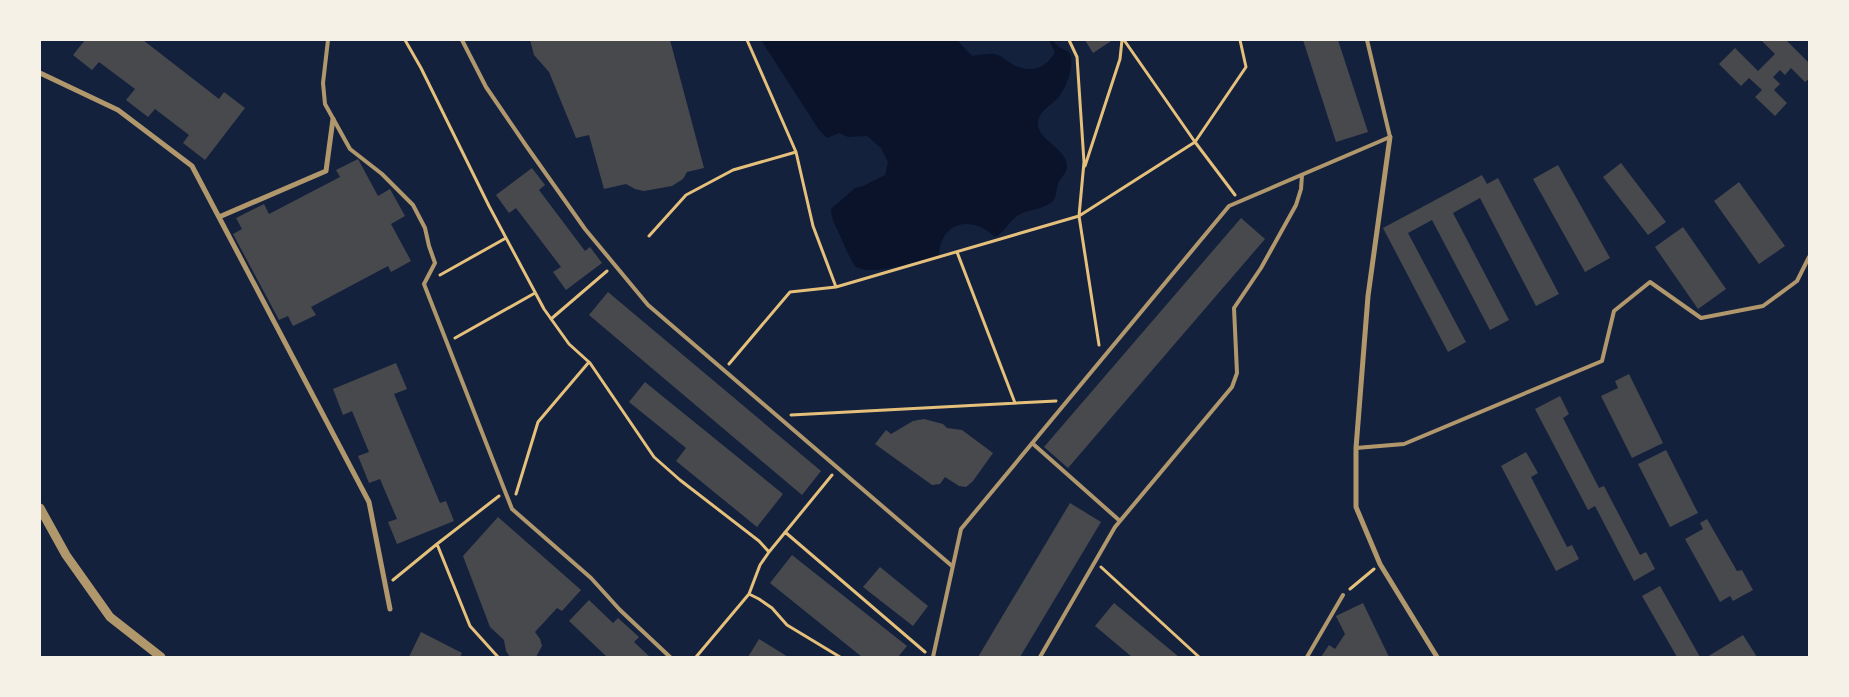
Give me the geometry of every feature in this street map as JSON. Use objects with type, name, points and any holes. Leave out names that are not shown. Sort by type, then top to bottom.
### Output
[{"type":"street","points":[[40,73],[118,110],[192,166],[369,502],[390,609]]},
{"type":"street","points":[[219,217],[326,171],[333,119]]},
{"type":"street","points":[[1390,137],[1368,296],[1356,448],[1356,507],[1380,564],[1437,657]]},
{"type":"street","points":[[40,508],[66,555],[110,617],[161,657]]},
{"type":"lane","points":[[328,40],[323,83],[325,104],[350,149],[382,174],[413,205],[425,228],[429,246],[436,263],[424,284],[512,509],[591,578],[620,610],[670,657]]},
{"type":"lane","points":[[462,40],[486,87],[527,147],[585,229],[648,305],[952,566]]},
{"type":"lane","points":[[932,657],[961,529],[1229,206],[1390,137],[1367,40]]},
{"type":"lane","points":[[1040,657],[1120,521],[1232,387],[1236,373],[1234,308],[1261,268],[1296,205],[1301,189],[1302,175]]},
{"type":"lane","points":[[1356,448],[1404,444],[1602,361],[1614,311],[1650,282],[1701,318],[1763,306],[1797,281],[1809,257]]},
{"type":"lane","points":[[1032,443],[1120,521]]},
{"type":"lane","points":[[1306,657],[1343,595]]},
{"type":"path","points":[[405,40],[421,68],[506,238],[551,319],[569,344],[589,362],[654,457],[680,480],[759,541],[769,552]]},
{"type":"path","points":[[747,40],[796,152],[813,226],[836,287]]},
{"type":"path","points":[[1068,40],[1076,57],[1084,162],[1079,216],[1099,344]]},
{"type":"path","points":[[1083,172],[1120,59],[1123,40]]},
{"type":"path","points":[[1123,40],[1195,142],[1240,201]]},
{"type":"path","points":[[724,370],[790,292],[836,287],[1079,216],[1195,142],[1246,67],[1240,40]]},
{"type":"path","points":[[649,236],[686,196],[733,170],[796,152]]},
{"type":"path","points":[[424,284],[506,238]]},
{"type":"path","points":[[956,252],[1015,403]]},
{"type":"path","points":[[551,319],[615,264]]},
{"type":"path","points":[[447,343],[535,293]]},
{"type":"path","points":[[512,509],[538,422],[589,362]]},
{"type":"path","points":[[778,416],[1068,400]]},
{"type":"path","points":[[696,657],[748,594],[760,565],[769,552],[838,467]]},
{"type":"path","points":[[386,586],[505,491]]},
{"type":"path","points":[[785,532],[932,657]]},
{"type":"path","points":[[437,544],[470,626],[498,657]]},
{"type":"path","points":[[1095,562],[1199,657]]},
{"type":"path","points":[[1343,595],[1380,564]]},
{"type":"path","points":[[748,594],[772,608],[787,625],[840,657]]},
{"type":"water","points":[[761,40],[957,40],[972,56],[995,54],[1016,66],[1033,69],[1048,62],[1055,52],[1049,40],[1052,40],[1059,47],[1069,52],[1071,57],[1071,69],[1064,89],[1041,115],[1038,125],[1040,132],[1057,148],[1066,161],[1067,168],[1058,184],[1055,198],[1049,204],[1017,216],[995,237],[977,226],[959,225],[945,235],[939,255],[884,269],[862,269],[855,266],[834,224],[831,209],[855,188],[885,175],[888,162],[881,148],[867,136],[848,137],[839,133],[827,138],[819,130]]},
{"type":"building","points":[[85,40],[143,40],[219,99],[224,92],[245,108],[205,160],[183,143],[189,135],[155,109],[148,117],[126,100],[135,89],[99,62],[92,70],[73,55]]},
{"type":"building","points":[[530,40],[670,40],[704,168],[687,172],[683,179],[672,186],[644,191],[626,184],[604,189],[589,135],[576,138],[549,72],[534,55]]},
{"type":"building","points":[[1085,40],[1110,40],[1111,41],[1093,53]]},
{"type":"building","points":[[1303,40],[1338,40],[1368,132],[1336,142]]},
{"type":"building","points":[[1761,40],[1786,40],[1809,63],[1809,79],[1805,82],[1791,68],[1785,75],[1780,70],[1773,77],[1780,84],[1774,90],[1787,103],[1775,116],[1755,97],[1762,90],[1749,78],[1741,86],[1719,64],[1735,48],[1758,71],[1775,54]]},
{"type":"building","points":[[358,159],[378,196],[390,189],[405,216],[391,224],[411,261],[391,272],[388,266],[311,307],[316,315],[293,326],[288,316],[279,320],[233,234],[242,229],[236,218],[264,204],[269,214],[340,177],[336,170]]},
{"type":"building","points":[[1621,163],[1666,222],[1648,235],[1603,177]]},
{"type":"building","points":[[1558,165],[1610,258],[1585,272],[1533,179]]},
{"type":"building","points":[[532,168],[545,185],[539,190],[585,251],[590,247],[602,263],[566,290],[553,272],[561,267],[516,208],[509,213],[496,195]]},
{"type":"building","points":[[1482,175],[1487,184],[1498,178],[1559,294],[1536,306],[1480,198],[1453,213],[1509,320],[1490,330],[1432,220],[1408,233],[1466,342],[1448,352],[1383,228]]},
{"type":"building","points":[[1739,182],[1785,246],[1759,264],[1714,201]]},
{"type":"building","points":[[1241,218],[1265,239],[1068,468],[1044,447]]},
{"type":"building","points":[[1683,227],[1726,289],[1698,309],[1655,247]]},
{"type":"building","points":[[608,292],[821,471],[802,495],[589,315]]},
{"type":"building","points":[[396,363],[407,389],[394,394],[440,503],[446,501],[454,521],[397,544],[388,522],[397,519],[380,479],[369,483],[358,456],[369,452],[352,411],[343,415],[333,389]]},
{"type":"building","points":[[1629,374],[1663,443],[1632,458],[1601,396],[1618,388],[1615,381]]},
{"type":"building","points":[[645,382],[783,494],[757,527],[676,461],[686,448],[629,402]]},
{"type":"building","points":[[1560,396],[1569,414],[1563,418],[1599,488],[1604,486],[1640,555],[1646,552],[1655,569],[1634,581],[1595,506],[1588,510],[1535,409]]},
{"type":"building","points":[[924,419],[943,424],[947,428],[962,430],[993,453],[973,481],[966,487],[959,486],[945,477],[940,484],[932,485],[875,444],[886,430],[891,434],[913,421]]},
{"type":"building","points":[[1666,450],[1698,513],[1670,527],[1638,464]]},
{"type":"building","points":[[1526,452],[1538,473],[1531,477],[1567,547],[1572,545],[1579,559],[1556,571],[1501,466]]},
{"type":"building","points":[[1070,503],[1101,522],[1020,657],[978,657]]},
{"type":"building","points":[[498,517],[581,590],[562,611],[557,608],[535,632],[542,646],[536,657],[510,657],[506,651],[504,640],[490,627],[463,556]]},
{"type":"building","points":[[1707,519],[1737,571],[1742,570],[1753,590],[1733,601],[1730,596],[1720,602],[1685,539],[1703,529],[1700,523]]},
{"type":"building","points":[[792,555],[907,646],[898,657],[862,657],[770,583]]},
{"type":"building","points":[[880,567],[928,606],[913,626],[863,587]]},
{"type":"building","points":[[1660,586],[1700,657],[1677,657],[1642,596]]},
{"type":"building","points":[[589,600],[613,623],[618,618],[639,637],[634,642],[650,657],[607,657],[569,621]]},
{"type":"building","points":[[1114,603],[1179,657],[1132,657],[1095,626]]},
{"type":"building","points":[[1363,603],[1389,657],[1321,657],[1329,645],[1335,649],[1345,634],[1336,616]]},
{"type":"building","points":[[421,632],[462,653],[460,657],[409,657]]},
{"type":"building","points":[[1743,635],[1757,657],[1707,657]]},
{"type":"building","points":[[759,639],[788,657],[748,657]]}]
